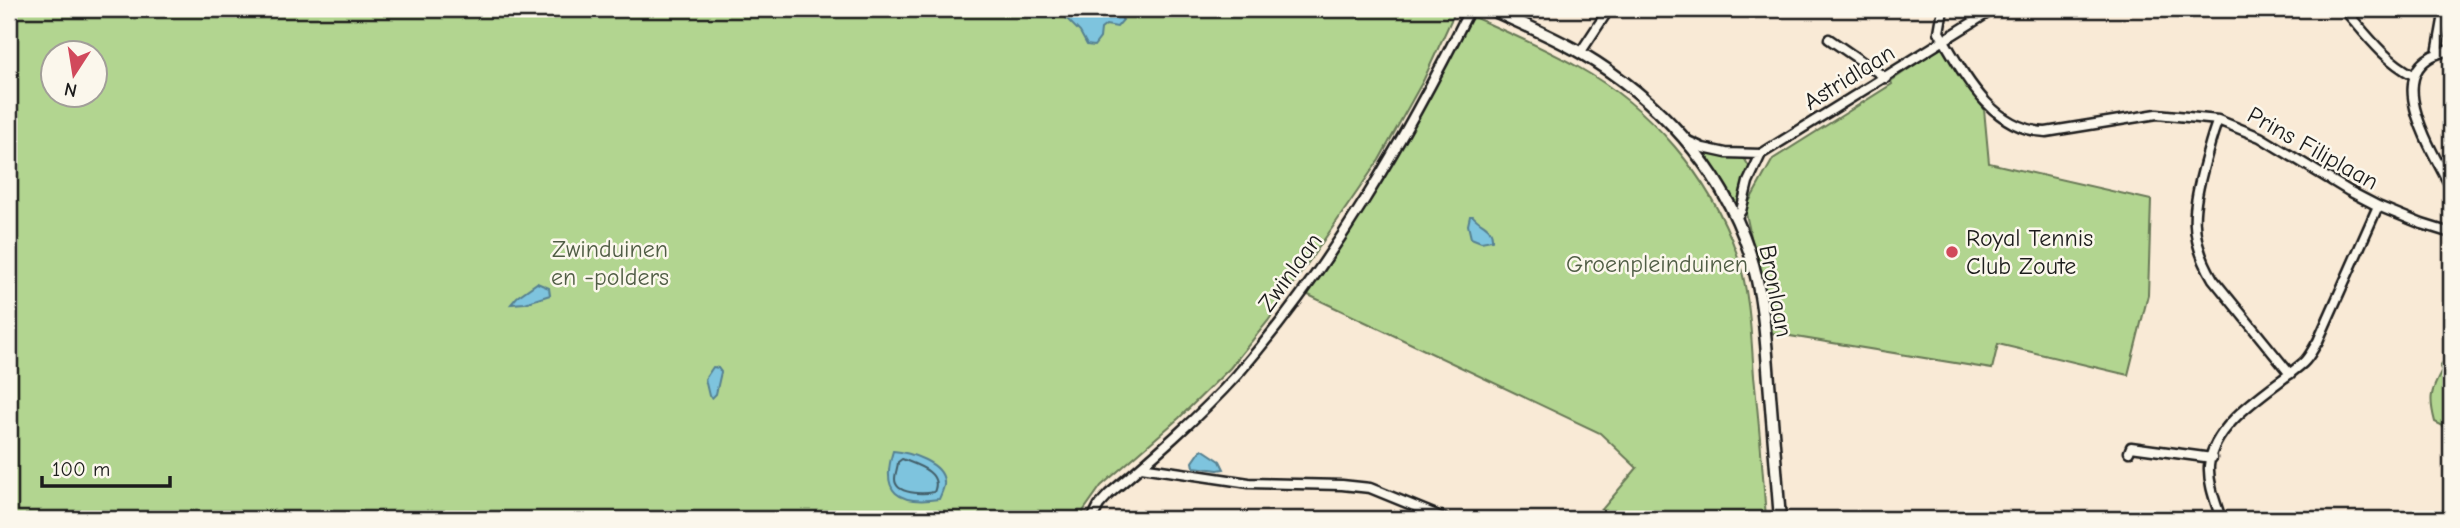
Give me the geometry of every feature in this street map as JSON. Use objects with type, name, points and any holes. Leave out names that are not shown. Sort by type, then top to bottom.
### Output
[{"type":"street","name":"Zwinlaan","points":[[1092,519],[1109,494],[1188,425],[1237,374],[1302,292],[1387,165],[1470,9]]},
{"type":"street","name":"Bronlaan","points":[[1490,9],[1580,53],[1614,75],[1655,107],[1688,141],[1719,186],[1749,251],[1762,301],[1780,519]]},
{"type":"street","points":[[1580,53],[1609,9]]},
{"type":"street","points":[[1942,9],[1939,32],[1944,40]]},
{"type":"street","name":"Astridlaan","points":[[1761,155],[1994,9]]},
{"type":"street","points":[[2344,9],[2385,56],[2413,75]]},
{"type":"street","points":[[2437,54],[2445,9]]},
{"type":"street","points":[[1829,39],[1886,78]]},
{"type":"street","name":"Prins Filiplaan","points":[[1944,40],[1984,101],[2008,122],[2046,132],[2157,114],[2218,120],[2260,137],[2378,206],[2451,233]]},
{"type":"street","points":[[2451,50],[2422,62],[2413,75],[2414,106],[2419,123],[2449,177],[2451,188]]},
{"type":"street","points":[[2218,120],[2196,192],[2196,241],[2213,279],[2290,373]]},
{"type":"street","points":[[1688,141],[1703,148],[1726,153],[1761,155],[1748,182],[1741,211],[1736,218]]},
{"type":"street","points":[[2221,519],[2209,466],[2224,431],[2239,415],[2305,361],[2318,341],[2378,206]]},
{"type":"street","points":[[2129,452],[2131,447],[2212,458]]},
{"type":"street","points":[[1142,467],[1249,483],[1370,488],[1446,519]]},
{"type":"green space","name":"Zwinduinen en -polders","points":[[9,9],[1450,9],[1453,16],[1424,79],[1379,160],[1268,321],[1230,368],[1179,418],[1101,486],[1081,519],[9,519]]},
{"type":"green space","name":"Groenpleinduinen","points":[[1467,14],[1565,60],[1604,83],[1653,123],[1694,171],[1711,198],[1737,254],[1745,284],[1766,519],[1594,519],[1637,468],[1600,433],[1302,292],[1387,165]]},
{"type":"green space","name":"Royal Tennis Club Zoute","points":[[1941,47],[1984,109],[1989,163],[2151,200],[2148,295],[2128,375],[1998,344],[1992,369],[1772,333],[1745,209],[1773,159],[1892,84],[1891,81]]},
{"type":"green space","points":[[1703,155],[1744,158],[1750,168],[1741,188],[1737,207]]},
{"type":"green space","points":[[2451,352],[2451,430],[2435,422],[2431,401],[2442,371],[2440,367]]},
{"type":"water","points":[[1018,9],[1084,9],[1096,15],[1101,13],[1102,9],[1114,9],[1123,20],[1117,27],[1106,25],[1101,29],[1100,38],[1094,46],[1087,45],[1080,32],[1063,15],[1035,18],[1024,15]]},
{"type":"water","points":[[1470,216],[1488,229],[1492,240],[1481,242],[1471,238],[1468,225]]},
{"type":"water","points":[[537,283],[549,288],[550,295],[525,303],[511,304],[517,297]]},
{"type":"water","points":[[713,367],[721,372],[716,394],[712,398],[709,396],[705,379]]},
{"type":"water","points":[[1202,449],[1220,461],[1224,469],[1194,467],[1193,462]]},
{"type":"water","points":[[893,451],[916,456],[938,469],[944,484],[939,499],[913,500],[896,493],[889,477]]},
{"type":"place","name":"Royal Tennis Club Zoute","points":[[1952,252]]}]
